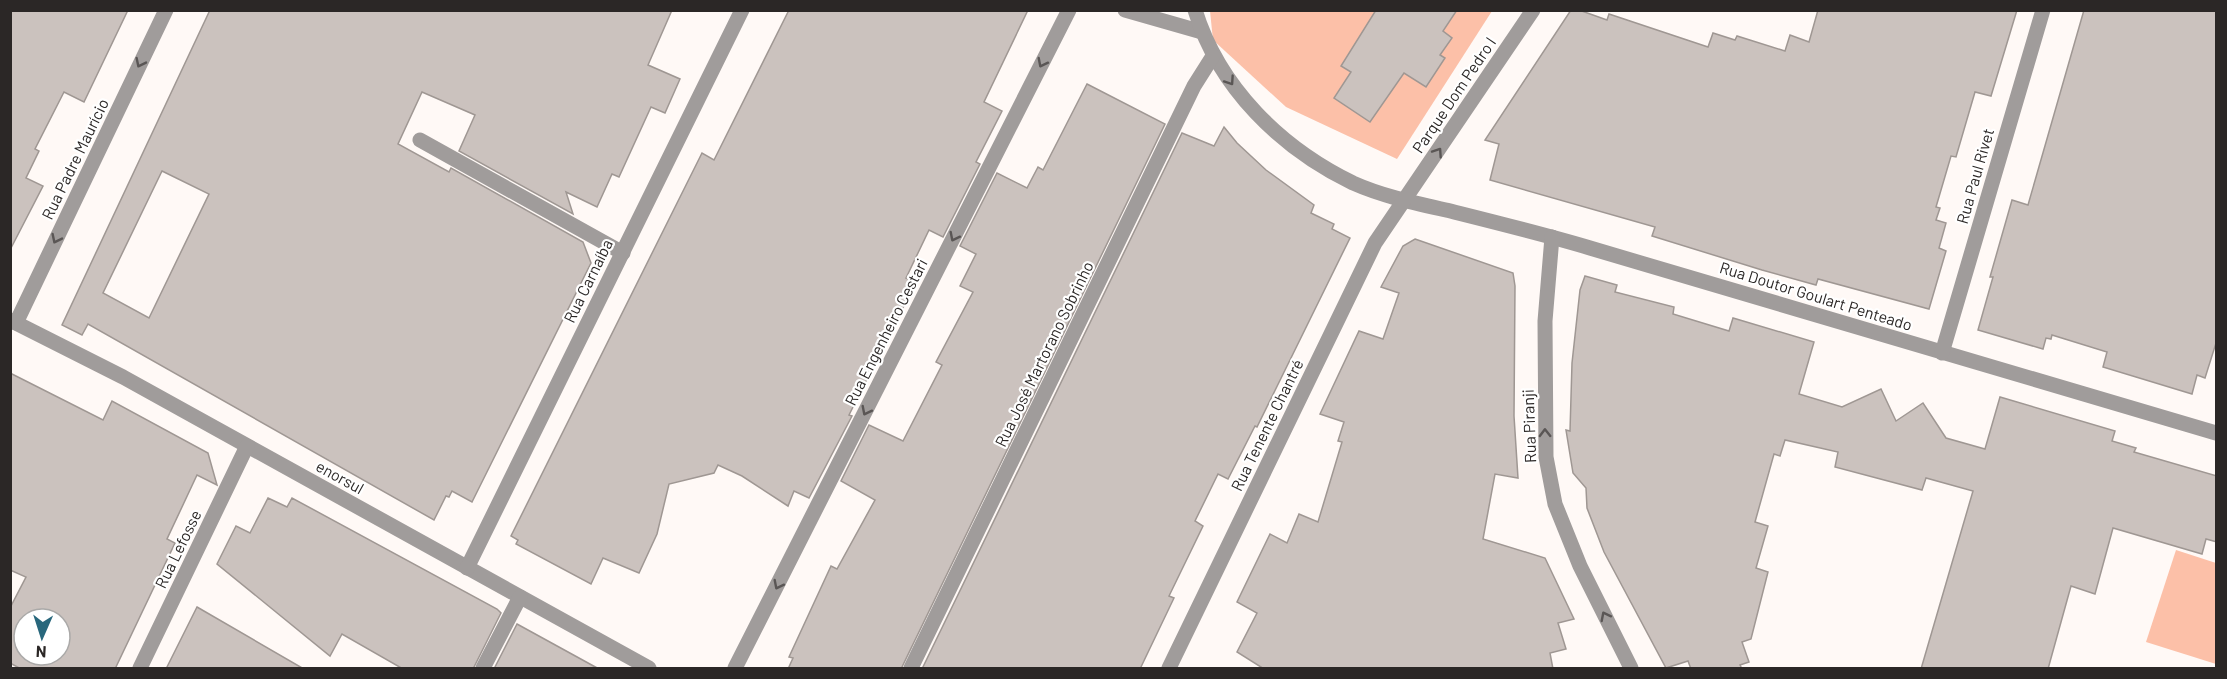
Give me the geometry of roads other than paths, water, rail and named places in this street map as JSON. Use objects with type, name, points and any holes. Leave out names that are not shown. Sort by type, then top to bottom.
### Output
[{"type":"street","name":"Rua Padre Maurício","points":[[13,321],[166,10]]},
{"type":"street","name":"Rua Carnaíba","points":[[467,568],[742,10]]},
{"type":"street","name":"Rua Engenheiro Cestari","points":[[735,669],[1069,10]]},
{"type":"street","points":[[1125,10],[1202,32]]},
{"type":"street","name":"Rua Doutor Goulart Penteado","points":[[1195,10],[1213,56],[1237,92],[1265,124],[1303,153],[1354,183],[1405,200],[1552,237],[2217,433]]},
{"type":"street","name":"Parque Dom Pedro I","points":[[1405,200],[1533,10]]},
{"type":"street","name":"Rua Paul Rivet","points":[[1942,353],[2043,10]]},
{"type":"street","name":"Rua José Martorano Sobrinho","points":[[911,669],[1194,86],[1213,56]]},
{"type":"street","points":[[420,140],[623,253]]},
{"type":"street","name":"Rua Tenente Chantré","points":[[1169,669],[1375,243],[1405,200]]},
{"type":"street","name":"Rua Piranji","points":[[1552,237],[1545,321],[1546,457],[1555,504],[1580,566],[1631,669]]},
{"type":"street","name":"enorsul","points":[[13,321],[123,377],[649,669]]},
{"type":"street","name":"Rua Lefosse","points":[[140,669],[247,446]]},
{"type":"street","points":[[483,669],[520,597]]}]
